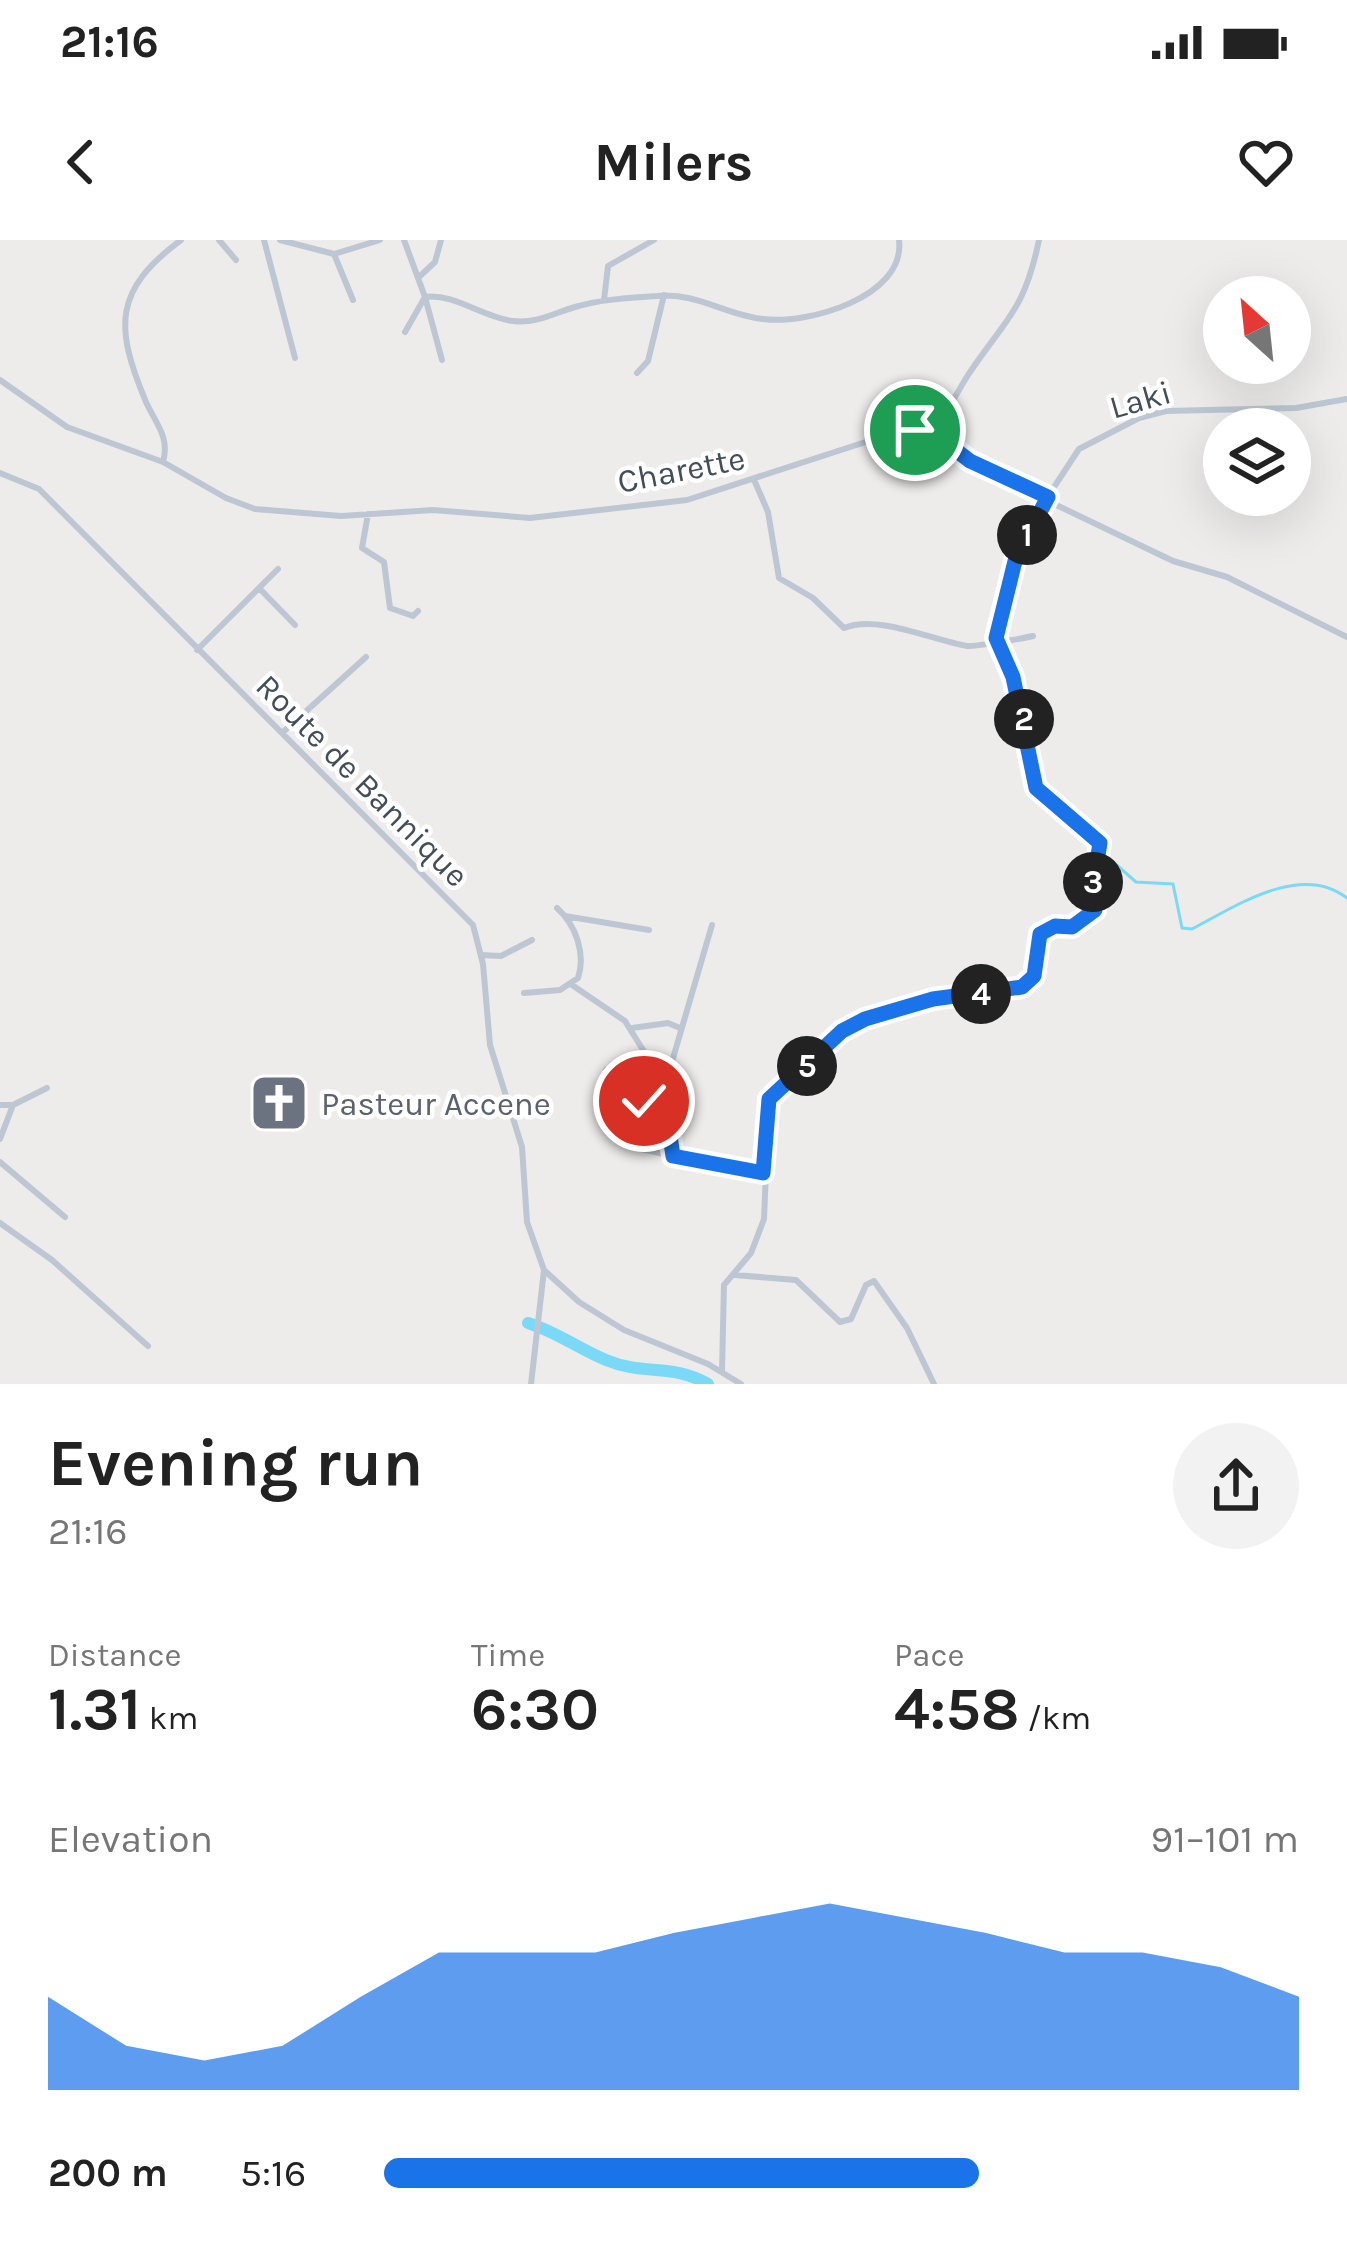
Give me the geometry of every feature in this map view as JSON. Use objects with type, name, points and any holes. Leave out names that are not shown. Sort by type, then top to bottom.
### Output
[{"type":"street","points":[[163,462],[167,448],[134,360],[127,301],[143,270],[181,240]]},
{"type":"street","points":[[219,240],[236,260]]},
{"type":"street","points":[[264,240],[295,358]]},
{"type":"street","points":[[280,240],[331,252],[380,240]]},
{"type":"street","points":[[324,240],[353,300]]},
{"type":"street","points":[[404,240],[442,360]]},
{"type":"street","points":[[419,277],[439,253],[441,240]]},
{"type":"street","points":[[604,300],[608,266],[654,240]]},
{"type":"street","points":[[425,297],[518,322],[604,300],[664,295],[689,295],[759,319],[824,312],[866,294],[888,278],[900,251],[899,240]]},
{"type":"street","points":[[1040,240],[1031,278],[1011,323],[932,432],[970,461],[1173,561],[1227,577],[1347,637]]},
{"type":"street","points":[[637,373],[648,361],[664,295]]},
{"type":"street","points":[[405,332],[425,297]]},
{"type":"street","name":"Charette","points":[[0,380],[67,427],[163,462],[255,509],[368,514],[461,511],[530,518],[687,500],[755,482],[881,437],[932,432]]},
{"type":"street","name":"Laki","points":[[996,638],[1016,557],[1079,449],[1139,418],[1166,411],[1296,408],[1347,399]]},
{"type":"street","name":"Route de Bannique","points":[[0,473],[39,490],[473,925],[482,955],[490,1045],[522,1147],[527,1222],[544,1270]]},
{"type":"street","points":[[755,482],[768,512],[778,578],[813,598],[844,628],[889,628],[972,647],[996,638],[1033,636]]},
{"type":"street","points":[[368,514],[362,548],[384,562],[390,608],[413,616],[418,611]]},
{"type":"street","points":[[197,650],[278,569]]},
{"type":"street","points":[[260,589],[295,625]]},
{"type":"street","points":[[722,1371],[724,1285],[762,1230],[769,1099],[842,1031],[905,1005],[1022,987],[1034,976],[1040,934],[1088,920],[1095,910],[1092,892],[1100,843],[1036,788],[1013,677],[996,638]]},
{"type":"street","points":[[282,733],[366,657]]},
{"type":"street","points":[[557,908],[566,916],[581,956],[572,985]]},
{"type":"street","points":[[566,916],[649,930]]},
{"type":"street","points":[[673,1156],[664,1097],[712,925]]},
{"type":"street","points":[[482,955],[501,956],[530,942]]},
{"type":"street","points":[[524,993],[572,985],[632,1028],[648,1058],[669,1073]]},
{"type":"street","points":[[632,1028],[668,1023],[680,1028]]},
{"type":"street","points":[[606,1070],[644,1101]]},
{"type":"street","points":[[0,1105],[13,1105],[47,1088]]},
{"type":"street","points":[[644,1101],[664,1097]]},
{"type":"street","points":[[644,1101],[632,1147],[763,1173]]},
{"type":"street","points":[[0,1139],[13,1105]]},
{"type":"street","points":[[0,1162],[64,1217]]},
{"type":"street","points":[[0,1223],[52,1260],[148,1346]]},
{"type":"street","points":[[544,1270],[579,1302],[624,1330],[722,1371],[741,1384]]},
{"type":"street","points":[[531,1384],[544,1270]]},
{"type":"street","points":[[732,1275],[808,1285],[840,1322],[851,1319],[866,1285],[874,1281],[908,1328],[934,1384]]},
{"type":"waterway","points":[[1111,860],[1136,882],[1173,884],[1182,928],[1192,929],[1248,900],[1289,886],[1310,884],[1347,898]]},
{"type":"waterway","points":[[528,1323],[620,1365],[682,1374],[708,1384]]},
{"type":"place","name":"Pasteur Accene","points":[[279,1103]]},
{"type":"route","points":[[644,1101],[664,1097],[668,1148],[673,1156],[763,1173],[769,1099],[842,1031],[905,1005],[1022,987],[1034,976],[1040,934],[1055,926],[1072,927],[1088,920],[1095,910],[1092,892],[1100,843],[1036,788],[1013,677],[996,638],[1000,602],[1016,557],[1048,497],[998,477],[932,432],[915,430]]}]
